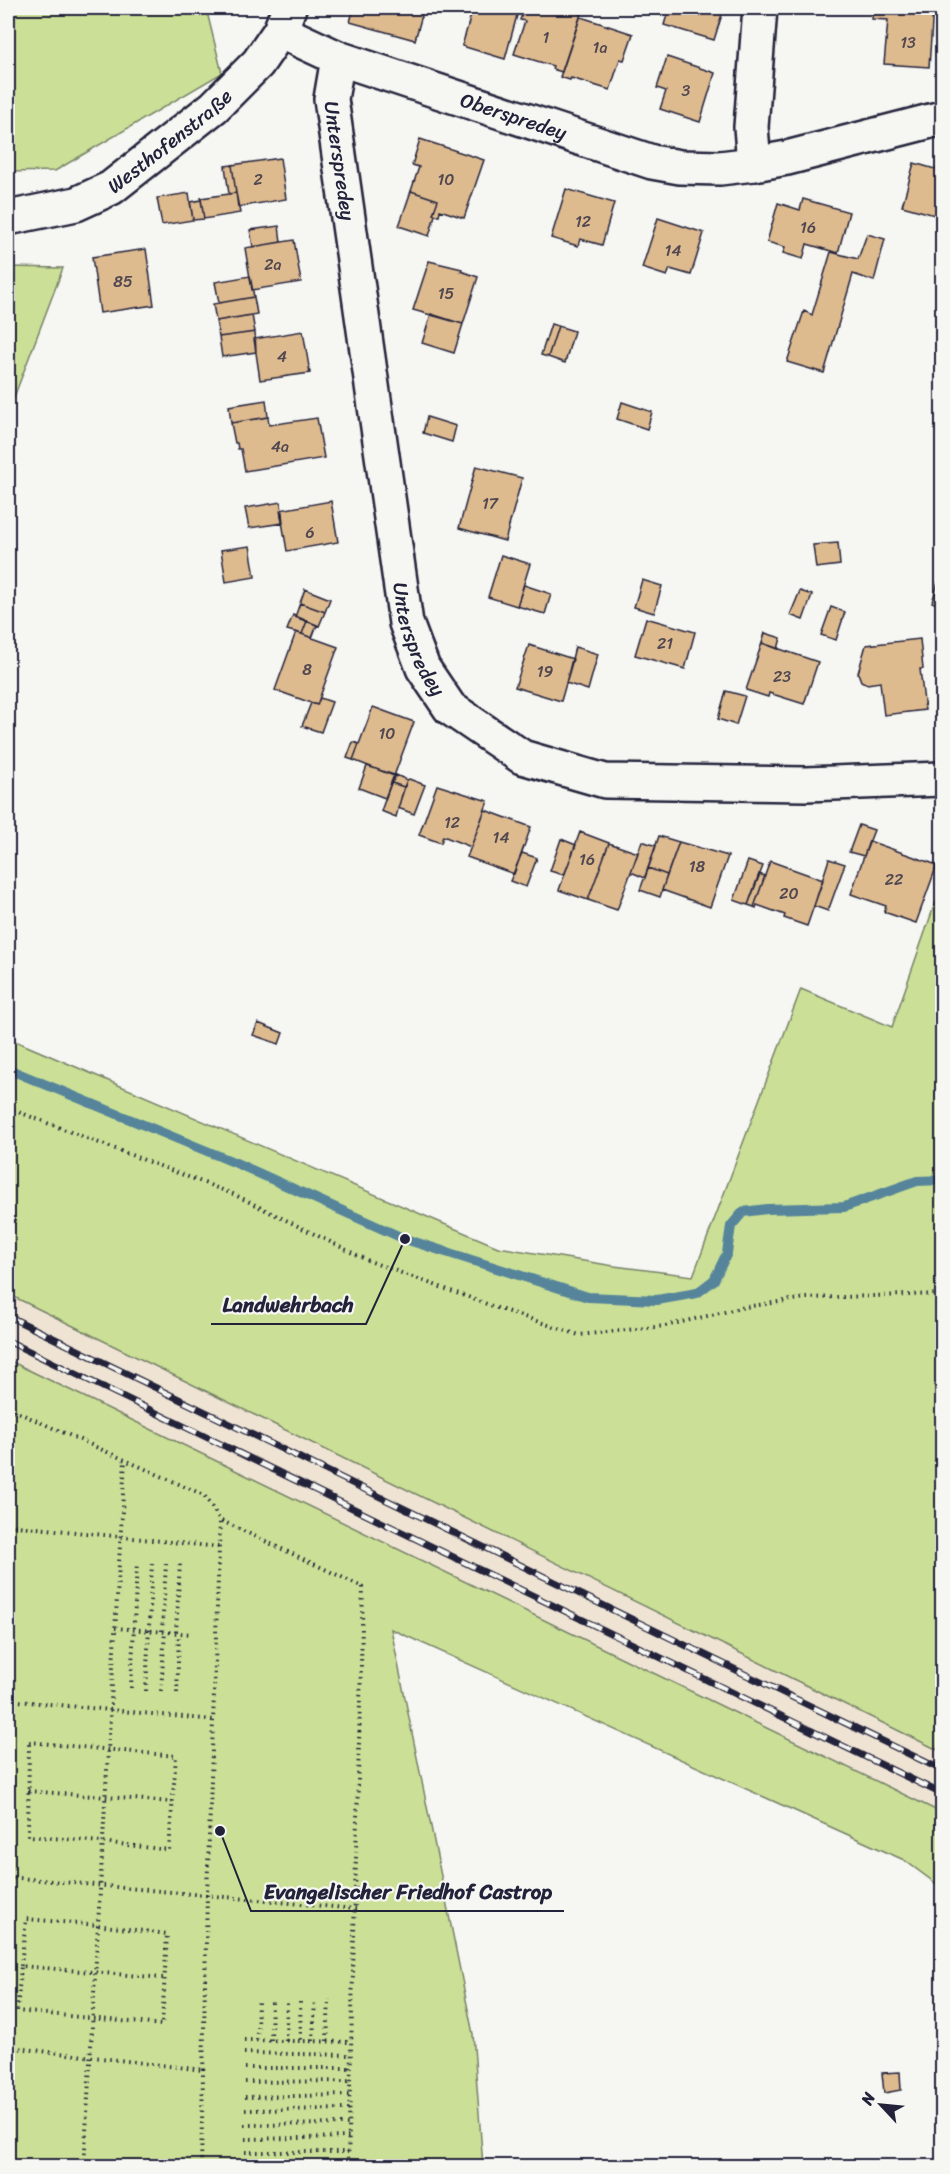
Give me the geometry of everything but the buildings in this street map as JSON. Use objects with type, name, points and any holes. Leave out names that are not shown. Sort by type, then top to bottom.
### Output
[{"type":"street","points":[[754,164],[751,127],[760,8]]},
{"type":"street","name":"Oberspredey","points":[[285,19],[338,58],[652,162],[680,167],[720,168],[787,158],[942,118]]},
{"type":"street","name":"Westhofenstraße","points":[[8,218],[76,204],[111,188],[214,107],[258,63],[285,19]]},
{"type":"street","name":"Unterspredey","points":[[338,58],[331,99],[406,623],[423,668],[450,708],[522,757],[605,781],[806,784],[942,779]]},
{"type":"path","points":[[8,1108],[232,1194],[369,1261],[579,1335],[665,1326],[745,1307],[806,1298],[942,1294]]},
{"type":"path","points":[[8,1408],[204,1495],[220,1520],[363,1587],[348,2166]]},
{"type":"path","points":[[84,2166],[124,1460]]},
{"type":"path","points":[[201,2166],[207,1895],[220,1520]]},
{"type":"path","points":[[8,1525],[219,1547]]},
{"type":"path","points":[[131,1688],[137,1562]]},
{"type":"path","points":[[146,1690],[152,1563]]},
{"type":"path","points":[[161,1691],[166,1563]]},
{"type":"path","points":[[177,1693],[180,1563]]},
{"type":"path","points":[[115,1628],[192,1634]]},
{"type":"path","points":[[8,1700],[214,1720]]},
{"type":"path","points":[[29,1742],[107,1748],[176,1756],[169,1850],[28,1836],[29,1742]]},
{"type":"path","points":[[28,1791],[172,1802]]},
{"type":"path","points":[[8,1877],[356,1909]]},
{"type":"path","points":[[26,1919],[97,1925],[167,1934],[162,2025],[17,2010],[26,1919]]},
{"type":"path","points":[[21,1966],[164,1978]]},
{"type":"path","points":[[313,2041],[315,2000]]},
{"type":"path","points":[[327,2041],[329,2000]]},
{"type":"path","points":[[258,2001],[258,2040]]},
{"type":"path","points":[[271,2040],[272,2001]]},
{"type":"path","points":[[300,2002],[301,2041]]},
{"type":"path","points":[[286,2041],[287,2003]]},
{"type":"path","points":[[244,2040],[351,2042]]},
{"type":"path","points":[[8,2047],[203,2070]]},
{"type":"path","points":[[244,2053],[351,2055]]},
{"type":"path","points":[[245,2068],[351,2068]]},
{"type":"path","points":[[245,2082],[350,2081]]},
{"type":"path","points":[[245,2097],[350,2095]]},
{"type":"path","points":[[245,2110],[350,2109]]},
{"type":"path","points":[[244,2124],[349,2124]]},
{"type":"path","points":[[245,2139],[349,2137]]},
{"type":"path","points":[[245,2152],[348,2152]]},
{"type":"shaded area","points":[[8,1294],[942,1752],[942,1813],[8,1360]]},
{"type":"green space","points":[[8,8],[206,8],[222,73],[55,171],[8,172]]},
{"type":"green space","points":[[8,267],[63,268],[8,413]]},
{"type":"green space","points":[[942,888],[942,1752],[8,1294],[8,1038],[498,1247],[693,1276],[801,989],[892,1027]]},
{"type":"green space","points":[[8,1360],[942,1813],[942,1888],[904,1860],[391,1629],[473,2034],[483,2166],[8,2166]]},
{"type":"waterway","points":[[8,1069],[236,1163],[405,1239],[588,1297],[657,1300],[697,1293],[714,1280],[727,1253],[731,1226],[743,1212],[767,1209],[844,1207],[917,1181],[942,1180]]},
{"type":"railway","points":[[8,1316],[942,1770]]},
{"type":"railway","points":[[8,1341],[942,1794]]},
{"type":"place","name":"Landwehrbach","points":[[405,1239]]},
{"type":"place","name":"Evangelischer Friedhof Castrop","points":[[220,1831]]}]
